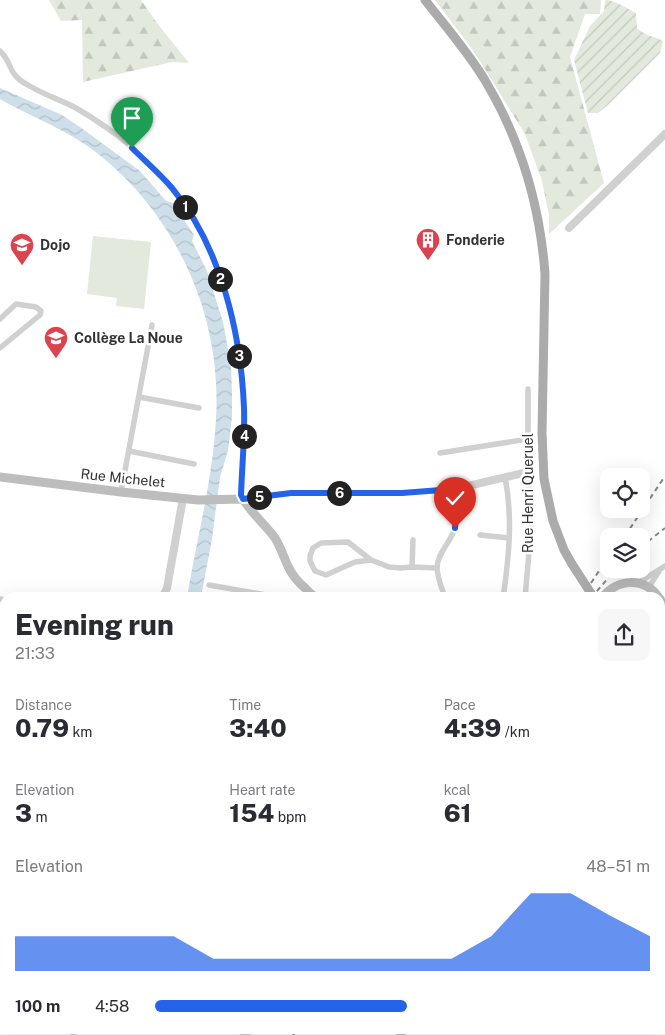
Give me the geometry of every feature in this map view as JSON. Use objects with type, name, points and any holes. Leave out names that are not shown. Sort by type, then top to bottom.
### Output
[{"type":"main road","points":[[425,0],[471,59],[491,90],[516,142],[530,186],[540,231],[545,274],[542,433],[544,479],[553,521],[559,538],[572,564],[590,592]]},
{"type":"main road","name":"Rue Michelet","points":[[0,477],[198,500],[243,499]]},
{"type":"main road","points":[[243,499],[251,512],[265,525],[276,540],[290,573],[309,592]]},
{"type":"main road","points":[[607,592],[611,588],[624,583],[638,583],[649,587],[654,592]]},
{"type":"street","points":[[0,51],[9,60],[14,75],[30,87],[77,109],[132,148],[172,188],[202,236],[224,288],[237,340],[244,407],[241,495],[243,499],[291,493],[402,493],[454,489],[528,472]]},
{"type":"street","points":[[569,228],[665,134]]},
{"type":"street","points":[[0,319],[16,304],[39,308],[41,311],[40,315],[0,348]]},
{"type":"street","points":[[121,492],[152,325]]},
{"type":"street","name":"Rue Henri Queruel","points":[[526,592],[531,530],[528,472],[528,389]]},
{"type":"street","points":[[139,396],[199,408]]},
{"type":"street","points":[[440,453],[528,439]]},
{"type":"street","points":[[129,451],[194,464]]},
{"type":"street","points":[[504,592],[510,538],[509,498],[505,478]]},
{"type":"street","points":[[443,592],[437,568],[442,551],[455,528],[457,505],[454,489]]},
{"type":"street","points":[[164,592],[183,498]]},
{"type":"street","points":[[480,535],[510,538]]},
{"type":"street","points":[[412,567],[413,540]]},
{"type":"street","points":[[371,560],[355,562],[326,575],[315,571],[312,567],[310,556],[313,548],[322,542],[348,542],[371,560],[389,567],[437,568]]},
{"type":"street","points":[[638,583],[662,567]]},
{"type":"street","points":[[649,587],[662,567]]},
{"type":"street","points":[[209,585],[249,592]]},
{"type":"green space","points":[[49,0],[141,0],[189,63],[172,62],[83,82],[82,20],[61,21]]},
{"type":"green space","points":[[435,0],[601,0],[600,14],[585,14],[570,57],[604,183],[549,234],[549,215],[542,181],[525,134],[475,53]]},
{"type":"green space","points":[[605,0],[617,3],[636,13],[637,28],[663,41],[660,53],[608,105],[598,113],[588,113],[574,60],[590,26],[604,11]]},
{"type":"green space","points":[[93,236],[151,242],[144,309],[116,306],[117,298],[87,294]]},
{"type":"water","points":[[0,88],[62,115],[80,127],[140,171],[166,201],[173,203],[194,235],[192,241],[207,271],[223,322],[231,365],[232,392],[232,417],[228,451],[220,477],[212,539],[202,592],[188,592],[212,463],[216,418],[216,381],[212,344],[203,309],[190,274],[173,241],[153,210],[129,182],[102,157],[77,139],[0,99]]},
{"type":"railway","points":[[630,528],[665,476]]},
{"type":"railway","points":[[650,540],[665,528]]},
{"type":"railway","points":[[585,592],[600,570]]},
{"type":"railway","points":[[596,592],[608,578]]},
{"type":"place","name":"Fonderie","points":[[428,261]]},
{"type":"place","name":"Dojo","points":[[22,266]]},
{"type":"place","name":"Collège La Noue","points":[[56,359]]},
{"type":"route","points":[[132,148],[172,188],[187,210],[202,236],[224,288],[237,340],[241,370],[244,407],[241,495],[243,499],[291,493],[402,493],[454,489],[457,505],[455,528]]}]
